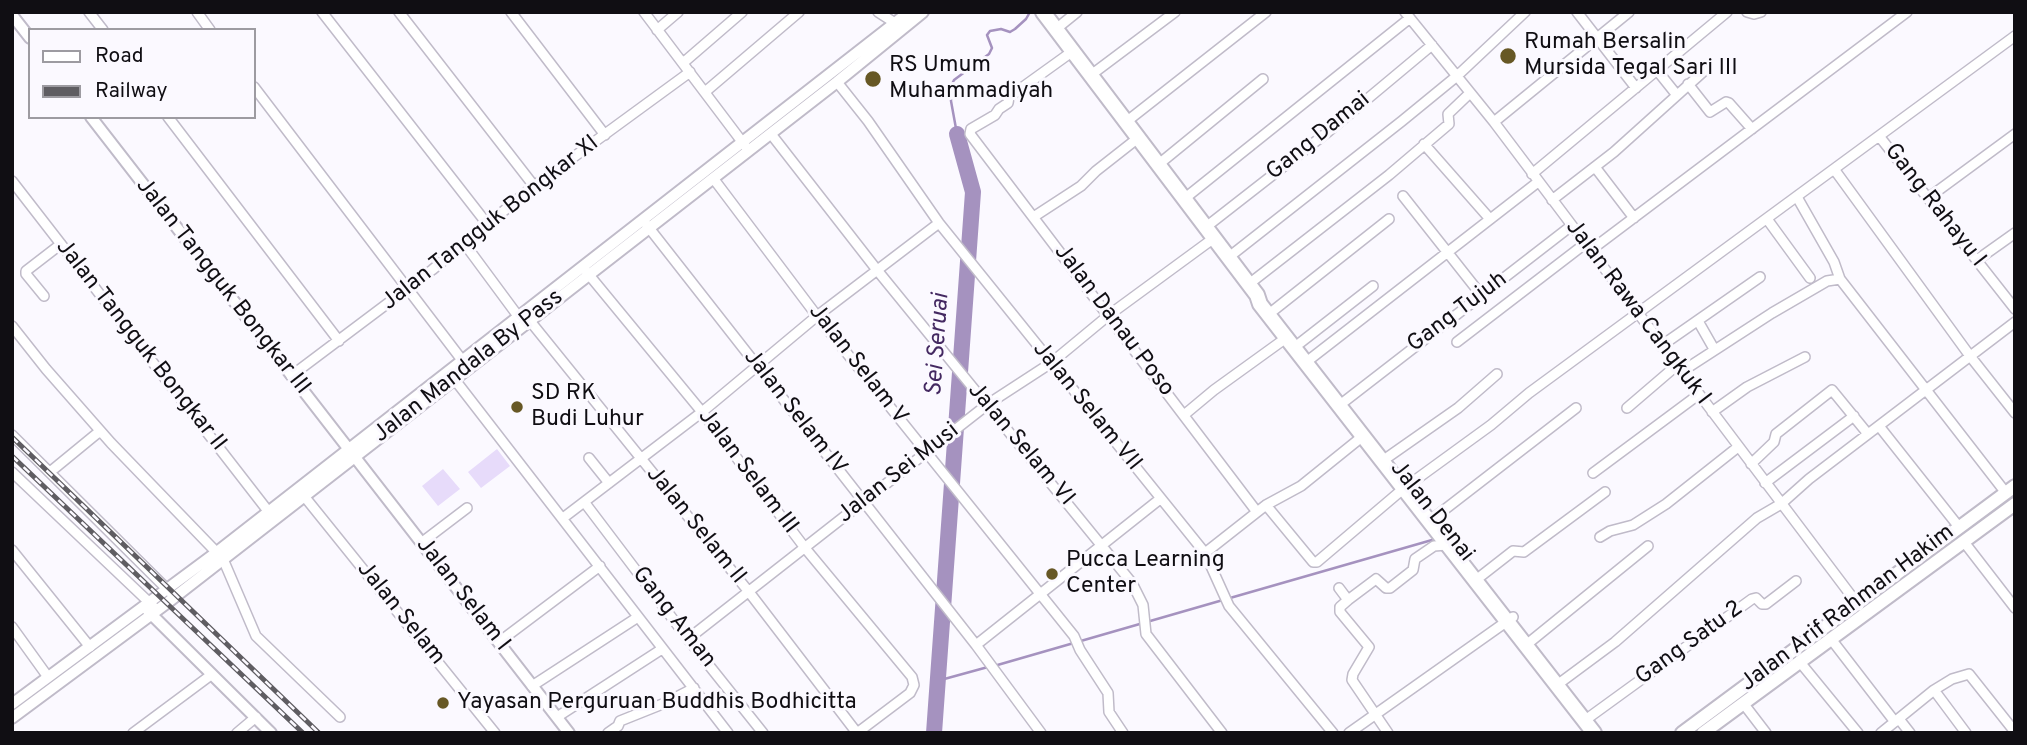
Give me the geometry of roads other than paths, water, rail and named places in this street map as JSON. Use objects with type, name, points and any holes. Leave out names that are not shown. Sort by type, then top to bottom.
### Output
[{"type":"main road","name":"Jalan Denai","points":[[1043,12],[1253,289],[1260,304],[1293,340]]},
{"type":"main road","name":"Jalan Denai","points":[[1253,289],[1274,310],[1363,436],[1435,517],[1450,543],[1481,576],[1510,619],[1531,640],[1560,683]]},
{"type":"main road","name":"Jalan Denai","points":[[1308,360],[1345,401],[1388,457],[1407,487],[1587,718],[1604,733]]},
{"type":"main road","name":"Jalan Arif Rahman Hakim","points":[[1682,733],[2010,490]]},
{"type":"main road","name":"Jalan Arif Rahman Hakim","points":[[1703,733],[2015,504]]},
{"type":"main road","name":"Jalan Denai","points":[[1587,718],[1594,733]]},
{"type":"street","points":[[89,12],[101,28]]},
{"type":"street","points":[[197,12],[209,28]]},
{"type":"street","points":[[322,12],[488,225]]},
{"type":"street","points":[[399,12],[534,186]]},
{"type":"street","points":[[511,12],[605,135]]},
{"type":"street","points":[[644,12],[745,146]]},
{"type":"street","points":[[657,30],[678,12]]},
{"type":"street","points":[[682,63],[742,12]]},
{"type":"street","points":[[705,92],[799,12]]},
{"type":"street","points":[[878,12],[895,23]]},
{"type":"street","name":"Jalan Mandala By Pass","points":[[12,718],[220,555],[304,496],[350,454],[465,364],[518,316],[646,224],[909,12]]},
{"type":"street","name":"Jalan Mandala By Pass","points":[[646,224],[713,178],[745,146],[771,134],[923,12]]},
{"type":"street","points":[[1056,29],[1077,12]]},
{"type":"street","points":[[1091,75],[1175,12]]},
{"type":"street","points":[[1126,122],[1266,12]]},
{"type":"street","points":[[1229,257],[1457,76],[1525,12]]},
{"type":"street","points":[[1577,12],[1636,88]]},
{"type":"street","points":[[1494,122],[1629,12]]},
{"type":"street","points":[[1308,360],[1490,219],[1656,69],[1727,12]]},
{"type":"street","points":[[1747,12],[1761,12]]},
{"type":"street","points":[[1457,342],[1588,247],[1634,218],[1907,12]]},
{"type":"street","points":[[12,15],[28,35]]},
{"type":"street","points":[[1184,199],[1408,15]]},
{"type":"street","name":"Jalan Rawa Cangkuk I","points":[[1408,15],[1494,122],[1866,614]]},
{"type":"street","points":[[1266,505],[1315,563],[1528,393],[2015,36]]},
{"type":"street","name":"Gang Damai","points":[[1210,233],[1432,45]]},
{"type":"street","name":"Jalan Danau Poso","points":[[1073,51],[1009,97],[1008,103],[999,108],[995,115],[970,130],[980,148],[1035,216],[1257,512]]},
{"type":"street","points":[[1656,69],[1676,94]]},
{"type":"street","points":[[1552,200],[1595,167],[1704,71]]},
{"type":"street","name":"Jalan Tangguk Bongkar XI","points":[[291,376],[408,289],[534,186],[690,72]]},
{"type":"street","points":[[1158,164],[1263,79]]},
{"type":"street","name":"Jalan Selam VII","points":[[837,82],[868,121],[939,223],[1205,553],[1229,606],[1333,733]]},
{"type":"street","points":[[1688,84],[1710,112],[1726,102],[1729,103],[1752,129]]},
{"type":"street","points":[[256,90],[465,364]]},
{"type":"street","points":[[1253,289],[1449,124],[1448,114],[1470,93]]},
{"type":"street","name":"Jalan Tangguk Bongkar III","points":[[93,119],[350,454]]},
{"type":"street","points":[[170,119],[339,341]]},
{"type":"street","name":"Jalan Selam VI","points":[[771,134],[877,270],[1132,583],[1143,605],[1144,630],[1222,733]]},
{"type":"street","points":[[1928,198],[2015,134]]},
{"type":"street","name":"Gang Rahayu I","points":[[1879,136],[2015,309]]},
{"type":"street","points":[[1035,216],[1082,186],[1096,171],[1138,138]]},
{"type":"street","points":[[1424,144],[1490,219]]},
{"type":"street","points":[[1595,167],[1634,218]]},
{"type":"street","points":[[1834,169],[1970,356],[2015,413]]},
{"type":"street","name":"Jalan Selam V","points":[[713,178],[817,316],[1042,595],[1108,693],[1109,712],[1122,733]]},
{"type":"street","name":"Jalan Tangguk Bongkar II","points":[[12,181],[268,511]]},
{"type":"street","points":[[1403,196],[1482,296]]},
{"type":"street","points":[[1797,197],[1834,262],[1840,279],[1927,391],[2010,490]]},
{"type":"street","points":[[1274,310],[1389,219]]},
{"type":"street","points":[[1767,219],[1810,278]]},
{"type":"street","points":[[563,518],[702,412],[817,316],[939,223]]},
{"type":"street","name":"Jalan Selam IV","points":[[646,224],[976,645],[1041,733]]},
{"type":"street","name":"Gang Tujuh","points":[[1345,401],[1571,226]]},
{"type":"street","name":"Jalan Sei Musi","points":[[688,639],[951,432],[1051,363],[1210,233]]},
{"type":"street","points":[[1977,260],[2015,233]]},
{"type":"street","points":[[464,243],[518,316],[530,321]]},
{"type":"street","points":[[44,296],[26,271],[61,244]]},
{"type":"street","name":"Jalan Mandala By Pass","points":[[220,555],[268,511],[455,380],[465,364],[530,321],[585,270]]},
{"type":"street","name":"Jalan Selam III","points":[[585,270],[702,412],[805,548],[912,677],[914,685],[910,693],[857,733]]},
{"type":"street","points":[[1661,346],[1760,277]]},
{"type":"street","points":[[1627,408],[1679,369],[1827,281],[1840,279]]},
{"type":"street","points":[[1184,415],[1214,390],[1373,285]]},
{"type":"street","name":"Jalan Selam II","points":[[530,321],[749,592],[857,733]]},
{"type":"street","points":[[1698,321],[1714,349]]},
{"type":"street","points":[[1560,683],[1615,642],[1757,518],[1781,504],[2015,322]]},
{"type":"street","points":[[12,326],[100,431],[220,555],[256,636],[340,716]]},
{"type":"street","points":[[1712,412],[1747,387],[1805,357]]},
{"type":"street","points":[[1388,457],[1458,408],[1497,374]]},
{"type":"street","points":[[455,380],[728,733]]},
{"type":"street","points":[[1751,464],[1774,442],[1776,434],[1832,390],[1868,434]]},
{"type":"street","points":[[1593,473],[1698,395]]},
{"type":"street","points":[[1435,517],[1576,408]]},
{"type":"street","points":[[1765,483],[1854,416]]},
{"type":"street","points":[[1879,426],[1959,527]]},
{"type":"street","points":[[50,472],[100,431]]},
{"type":"street","points":[[12,435],[171,593]]},
{"type":"street","points":[[1205,553],[1266,505],[1301,486],[1363,436]]},
{"type":"street","points":[[1600,537],[1610,531],[1629,527],[1666,504],[1738,447]]},
{"type":"street","name":"Jalan Selam I","points":[[350,454],[569,733]]},
{"type":"street","points":[[589,458],[608,483]]},
{"type":"street","points":[[12,472],[271,733]]},
{"type":"street","points":[[1481,576],[1513,551],[1524,552],[1605,492]]},
{"type":"street","name":"Jalan Selam","points":[[304,496],[495,733]]},
{"type":"street","points":[[976,645],[1160,499]]},
{"type":"street","name":"Gang Aman","points":[[584,503],[763,733]]},
{"type":"street","points":[[421,543],[467,508]]},
{"type":"street","points":[[1964,542],[2015,608]]},
{"type":"street","points":[[1388,733],[1352,680],[1369,648],[1340,611],[1340,607],[1376,579],[1390,588],[1413,570],[1415,559],[1436,545],[1450,543]]},
{"type":"street","points":[[1531,640],[1648,546]]},
{"type":"street","points":[[12,550],[90,647]]},
{"type":"street","points":[[499,642],[600,566]]},
{"type":"street","name":"Gang Satu 2","points":[[1587,718],[1752,599],[1756,598],[1766,604],[1796,581]]},
{"type":"street","points":[[1339,588],[1349,600]]},
{"type":"street","name":"Jalan Mandala By Pass","points":[[12,704],[90,647],[150,609]]},
{"type":"street","points":[[532,685],[638,617]]},
{"type":"street","points":[[1349,733],[1510,619]]},
{"type":"street","points":[[12,626],[48,677]]},
{"type":"street","points":[[1831,639],[1910,733]]},
{"type":"street","points":[[557,717],[662,649]]},
{"type":"street","points":[[1799,661],[1857,733]]},
{"type":"street","points":[[1881,733],[1934,690],[1952,679],[1969,674],[2015,732]]},
{"type":"street","points":[[133,733],[211,675]]},
{"type":"street","points":[[608,733],[618,726],[620,721],[694,688]]},
{"type":"street","points":[[1934,690],[1966,733]]},
{"type":"street","points":[[1743,703],[1766,733]]},
{"type":"street","points":[[237,733],[256,717]]},
{"type":"waterway","name":"Sei Seruai","points":[[957,134],[951,101],[951,86],[954,80],[989,54],[992,48],[987,35],[990,31],[1001,29],[1010,32],[1026,19],[1030,12]]},
{"type":"waterway","name":"Sei Seruai","points":[[934,733],[973,192],[957,134]]},
{"type":"waterway","points":[[1230,598],[1432,540]]},
{"type":"waterway","points":[[994,666],[1223,600]]},
{"type":"waterway","points":[[937,681],[988,667]]},
{"type":"railway","points":[[12,437],[319,733]]},
{"type":"railway","points":[[12,456],[303,733]]},
{"type":"place","name":"Rumah Bersalin Mursida Tegal Sari III","points":[[1508,56]]},
{"type":"place","name":"RS Umum Muhammadiyah","points":[[873,79]]},
{"type":"place","name":"SD RK Budi Luhur","points":[[517,407]]},
{"type":"place","name":"Pucca Learning Center","points":[[1052,574]]},
{"type":"place","name":"Yayasan Perguruan Buddhis Bodhicitta","points":[[443,703]]}]
